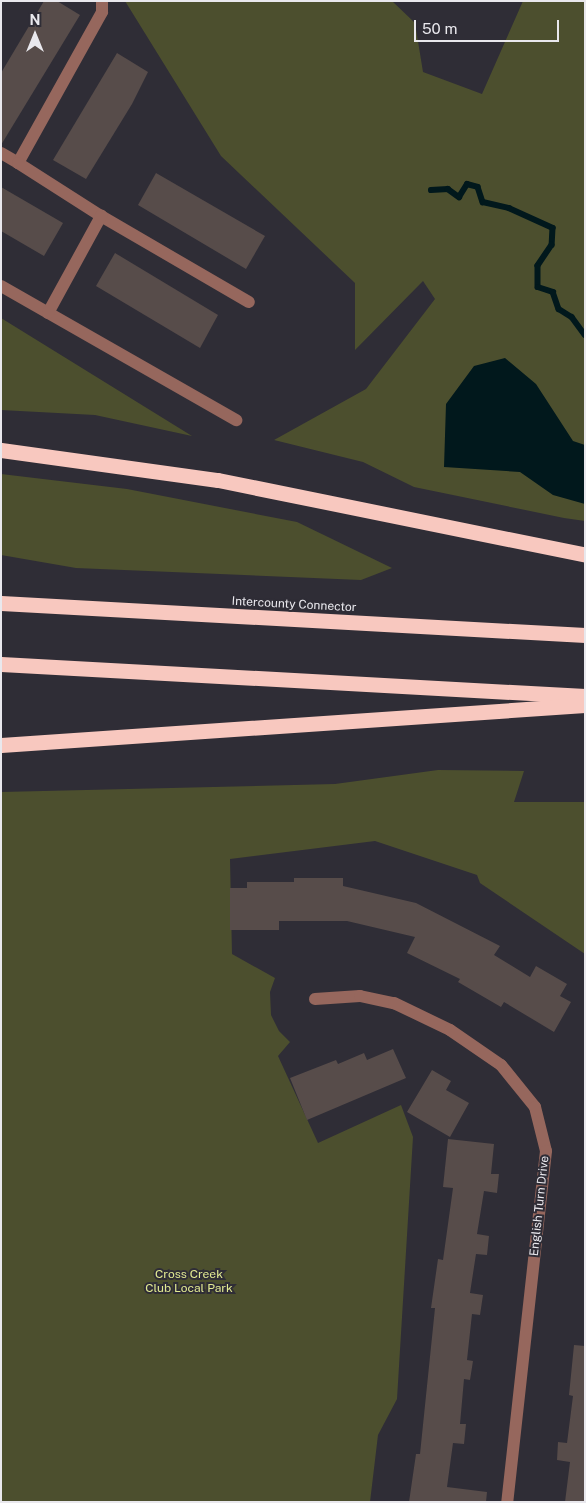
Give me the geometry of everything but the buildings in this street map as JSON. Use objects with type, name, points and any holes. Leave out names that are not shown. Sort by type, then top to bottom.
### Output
[{"type":"highway","points":[[1,450],[218,480],[585,555]]},
{"type":"highway","name":"Intercounty Connector","points":[[1,603],[585,635]]},
{"type":"highway","points":[[1,664],[585,696]]},
{"type":"highway","points":[[1,745],[585,706]]},
{"type":"street","points":[[18,163],[102,12],[102,1]]},
{"type":"street","points":[[1,153],[101,216],[249,302]]},
{"type":"street","points":[[48,313],[101,216]]},
{"type":"street","points":[[1,286],[236,420]]},
{"type":"street","name":"English Turn Drive","points":[[316,999],[360,996],[394,1003],[450,1030],[500,1065],[535,1107],[546,1151],[507,1502]]},
{"type":"green space","points":[[125,1],[392,1],[415,23],[423,72],[482,94],[523,1],[585,1],[585,521],[414,487],[363,462],[274,440],[366,389],[435,299],[423,281],[355,350],[355,283],[221,156]]},
{"type":"green space","points":[[1,318],[192,436],[95,415],[1,410]]},
{"type":"green space","points":[[1,474],[127,489],[297,522],[392,568],[361,580],[76,568],[1,555]]},
{"type":"green space","name":"Cross Creek Club Local Park","points":[[438,770],[524,771],[514,802],[585,802],[585,954],[480,883],[477,875],[375,841],[230,859],[232,954],[275,978],[270,992],[271,1015],[279,1031],[290,1042],[278,1056],[318,1143],[401,1105],[413,1137],[397,1399],[378,1435],[370,1502],[1,1502],[1,792],[335,784]]},
{"type":"shaded area","points":[[505,358],[536,384],[573,441],[585,445],[585,504],[553,495],[520,472],[444,467],[446,404],[474,366]]},
{"type":"waterway","points":[[431,190],[448,189],[459,197],[467,184],[478,187],[483,202],[509,208],[553,228],[552,245],[538,266],[538,287],[553,292],[559,309],[572,317],[585,335]]}]
